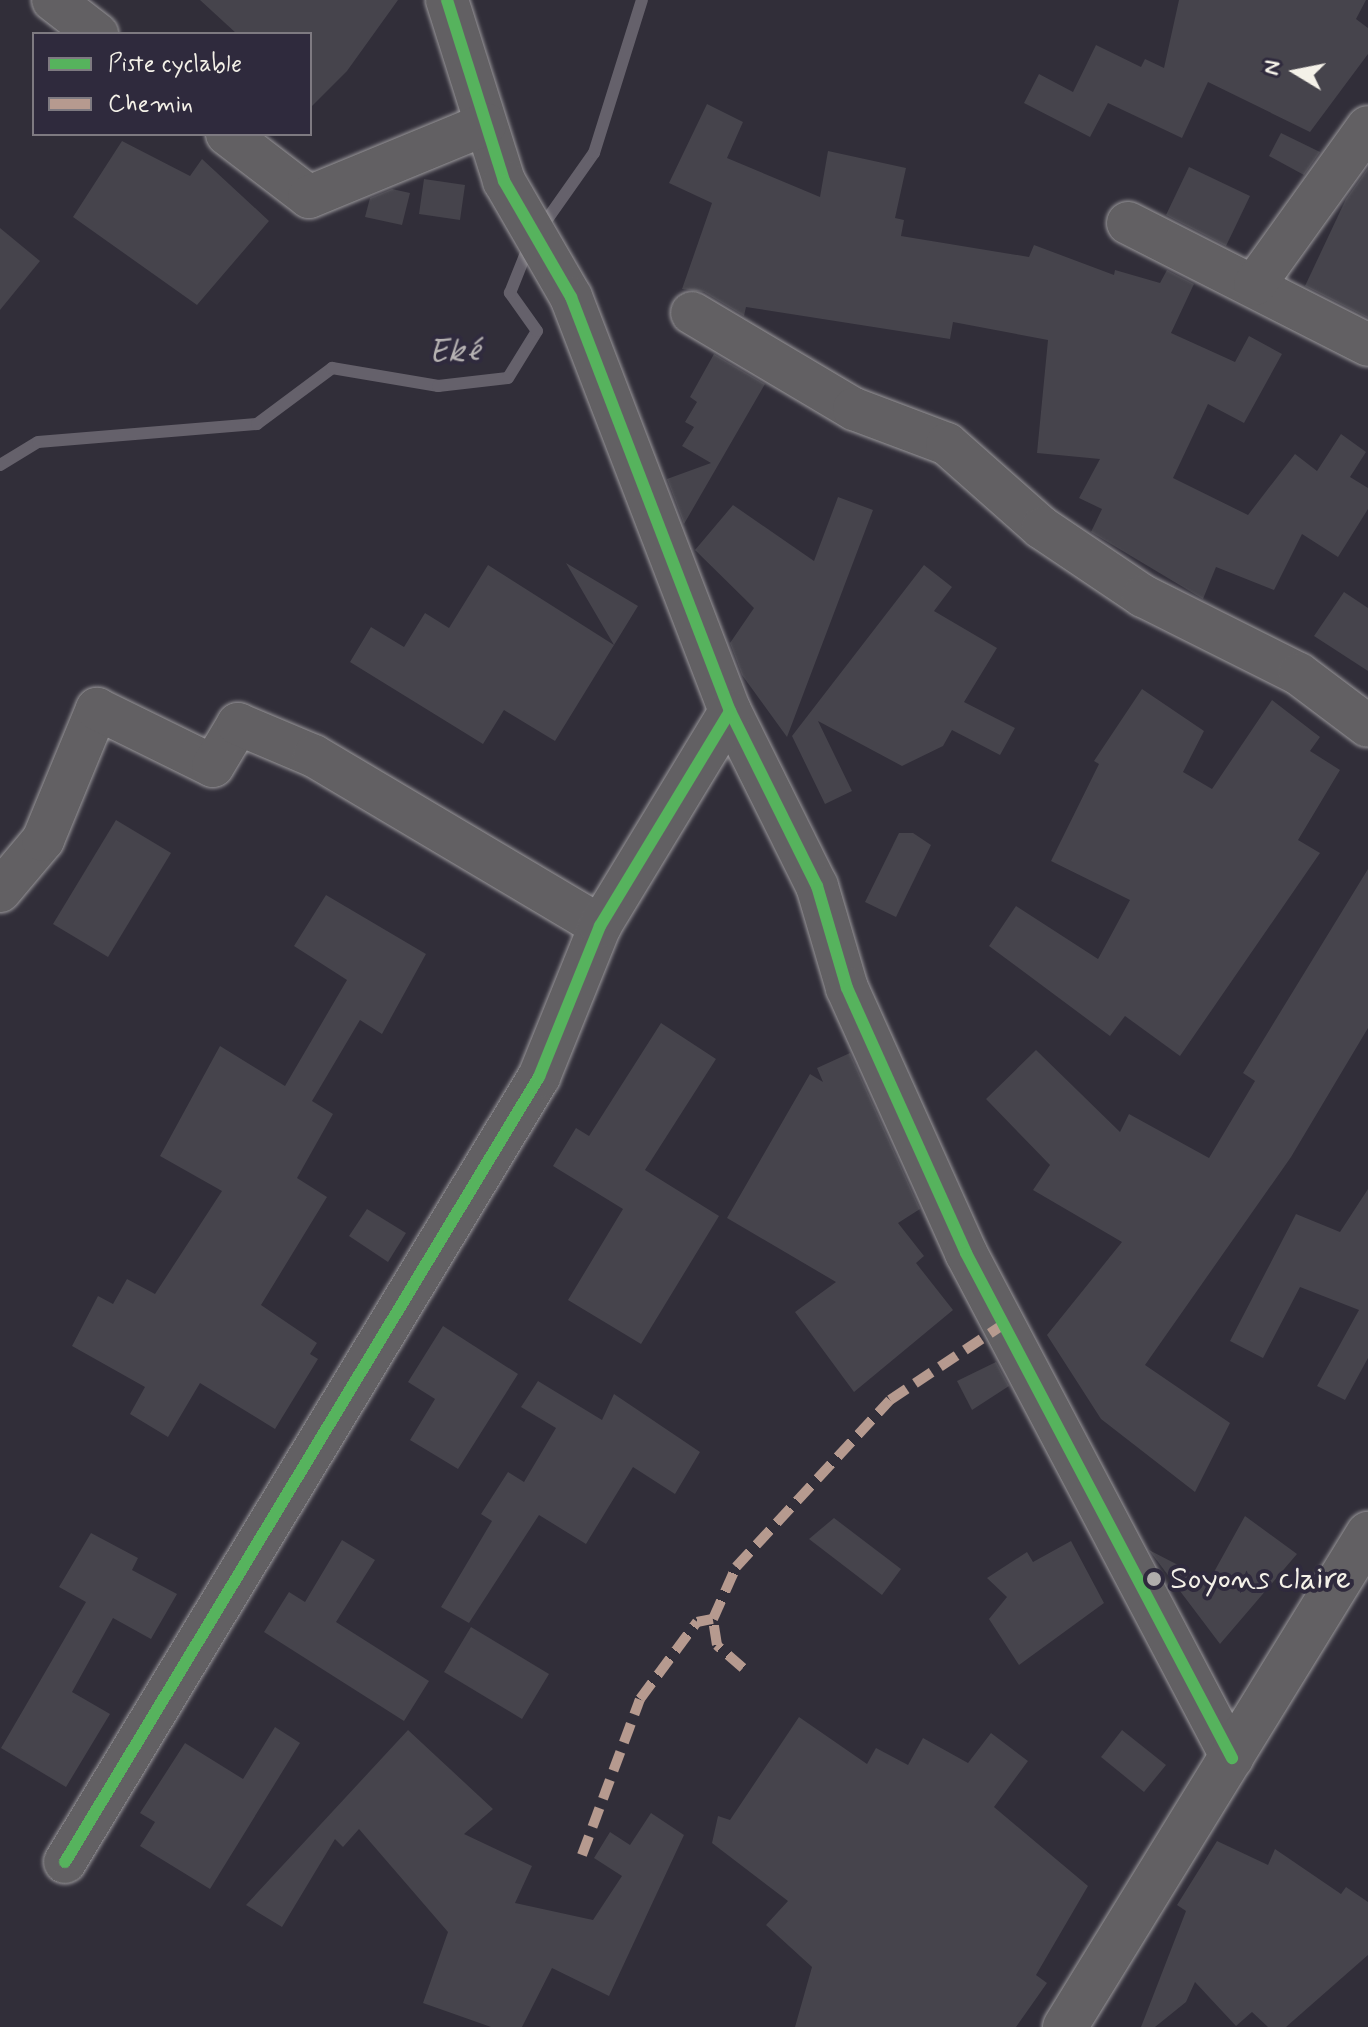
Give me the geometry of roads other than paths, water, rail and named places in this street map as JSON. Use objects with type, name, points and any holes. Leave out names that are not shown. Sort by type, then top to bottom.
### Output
[{"type":"main road","points":[[1065,2027],[1368,1534]]},
{"type":"street","points":[[53,0],[94,32]]},
{"type":"street","points":[[447,0],[504,181],[571,297],[730,711],[817,886],[847,988],[966,1253],[1232,1758]]},
{"type":"street","points":[[230,136],[309,197],[486,124]]},
{"type":"street","points":[[1255,284],[1368,127]]},
{"type":"street","points":[[1128,223],[1255,284],[1315,322],[1368,345]]},
{"type":"street","points":[[692,313],[854,409],[947,444],[1054,537],[1143,596],[1299,674],[1368,726]]},
{"type":"street","points":[[0,891],[43,840],[97,709],[213,766],[238,724],[314,756],[600,926]]},
{"type":"street","points":[[65,1862],[539,1077],[600,926],[730,711]]},
{"type":"waterway","name":"Eké","points":[[541,228],[594,153],[642,0]]},
{"type":"waterway","name":"Eké","points":[[0,465],[38,442],[257,424],[332,368],[438,386],[508,378],[537,331],[510,293],[530,243]]},
{"type":"place","name":"Soyons claire","points":[[1154,1579]]}]
